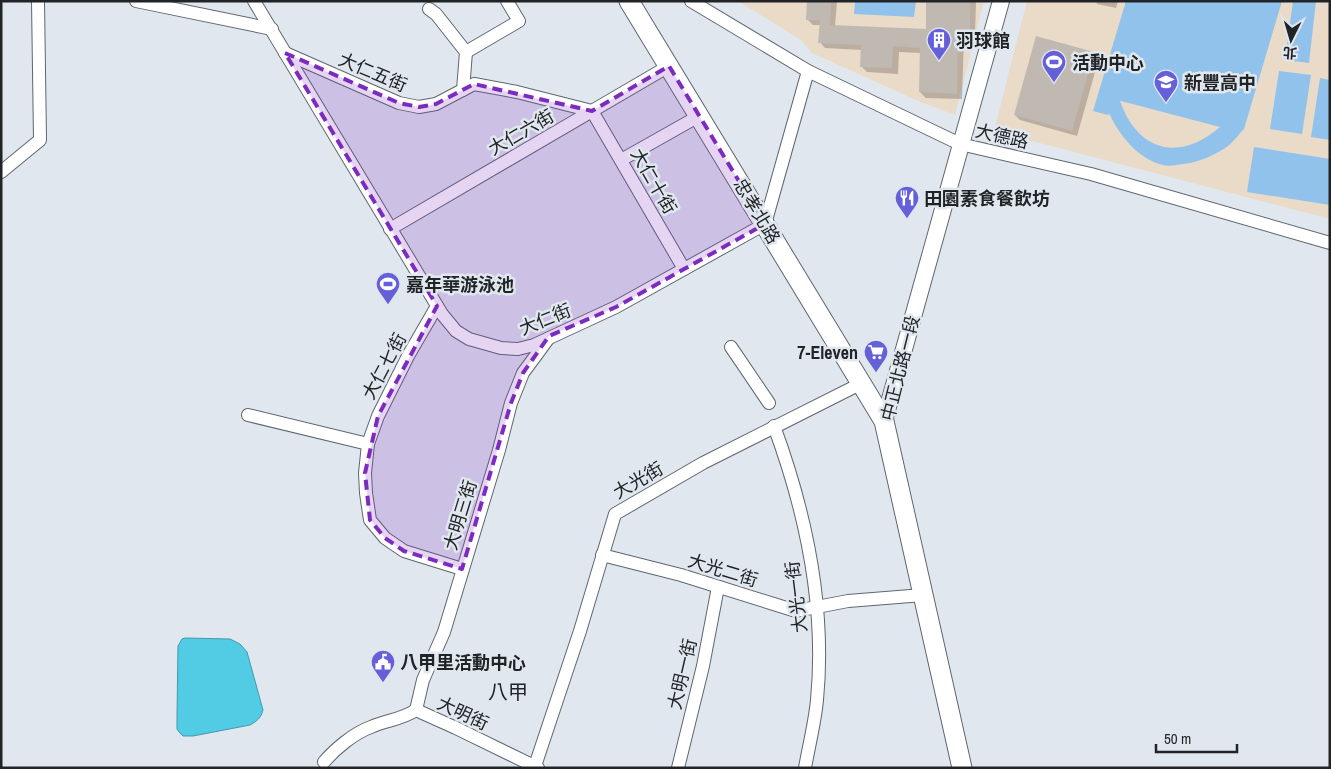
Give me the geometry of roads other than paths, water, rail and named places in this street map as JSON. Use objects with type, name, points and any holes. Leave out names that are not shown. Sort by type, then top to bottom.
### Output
[{"type":"main road","name":"忠孝北路","points":[[629,1],[884,421]]},
{"type":"main road","name":"中正北路一段","points":[[884,421],[962,768]]},
{"type":"street","points":[[1,172],[40,140],[38,1]]},
{"type":"street","points":[[136,1],[272,29]]},
{"type":"street","name":"大仁街","points":[[254,1],[442,314],[456,331],[468,338],[501,348],[518,349],[534,345],[549,336],[569,330],[616,307],[765,224]]},
{"type":"street","points":[[466,52],[519,21],[507,1]]},
{"type":"street","name":"大德路","points":[[691,1],[808,71],[960,144],[1091,174],[1330,243]]},
{"type":"street","name":"中正北路一段","points":[[884,421],[1001,1]]},
{"type":"street","points":[[429,9],[436,14],[466,52],[463,90]]},
{"type":"street","name":"大仁五街","points":[[285,53],[399,103],[418,107],[436,104],[474,84],[517,92],[592,111]]},
{"type":"street","name":"大仁六街","points":[[390,229],[669,66]]},
{"type":"street","points":[[765,224],[808,71]]},
{"type":"street","name":"大仁十街","points":[[592,111],[684,269]]},
{"type":"street","points":[[621,160],[699,116]]},
{"type":"street","name":"大仁七街","points":[[437,306],[378,416],[368,444],[365,473],[370,520],[384,538],[404,551],[462,569]]},
{"type":"street","name":"大明三街","points":[[416,710],[423,680],[431,658],[441,641],[499,450],[511,403],[523,373],[549,336]]},
{"type":"street","points":[[731,347],[769,403]]},
{"type":"street","name":"大光街","points":[[536,767],[615,514],[703,463],[862,383]]},
{"type":"street","points":[[248,415],[368,444]]},
{"type":"street","name":"大光一街","points":[[774,426],[790,470],[813,570],[818,607],[820,656],[817,698],[805,768]]},
{"type":"street","name":"大光二街","points":[[602,554],[682,575],[796,611],[848,601],[923,595]]},
{"type":"street","name":"大明一街","points":[[678,768],[703,666],[718,586]]},
{"type":"street","name":"大明街","points":[[324,762],[334,750],[370,727],[406,717],[416,710],[536,767]]},
{"type":"place","name":"羽球館","points":[[939,61]]},
{"type":"place","name":"活動中心","points":[[1054,83]]},
{"type":"place","name":"新豐高中","points":[[1166,103]]},
{"type":"place","name":"田園素食餐飲坊","points":[[907,219]]},
{"type":"place","name":"嘉年華游泳池","points":[[388,305]]},
{"type":"place","name":"7-Eleven","points":[[876,373]]},
{"type":"place","name":"八甲里活動中心","points":[[383,683]]},
{"type":"district","name":"八甲","points":[[508,691]]}]
